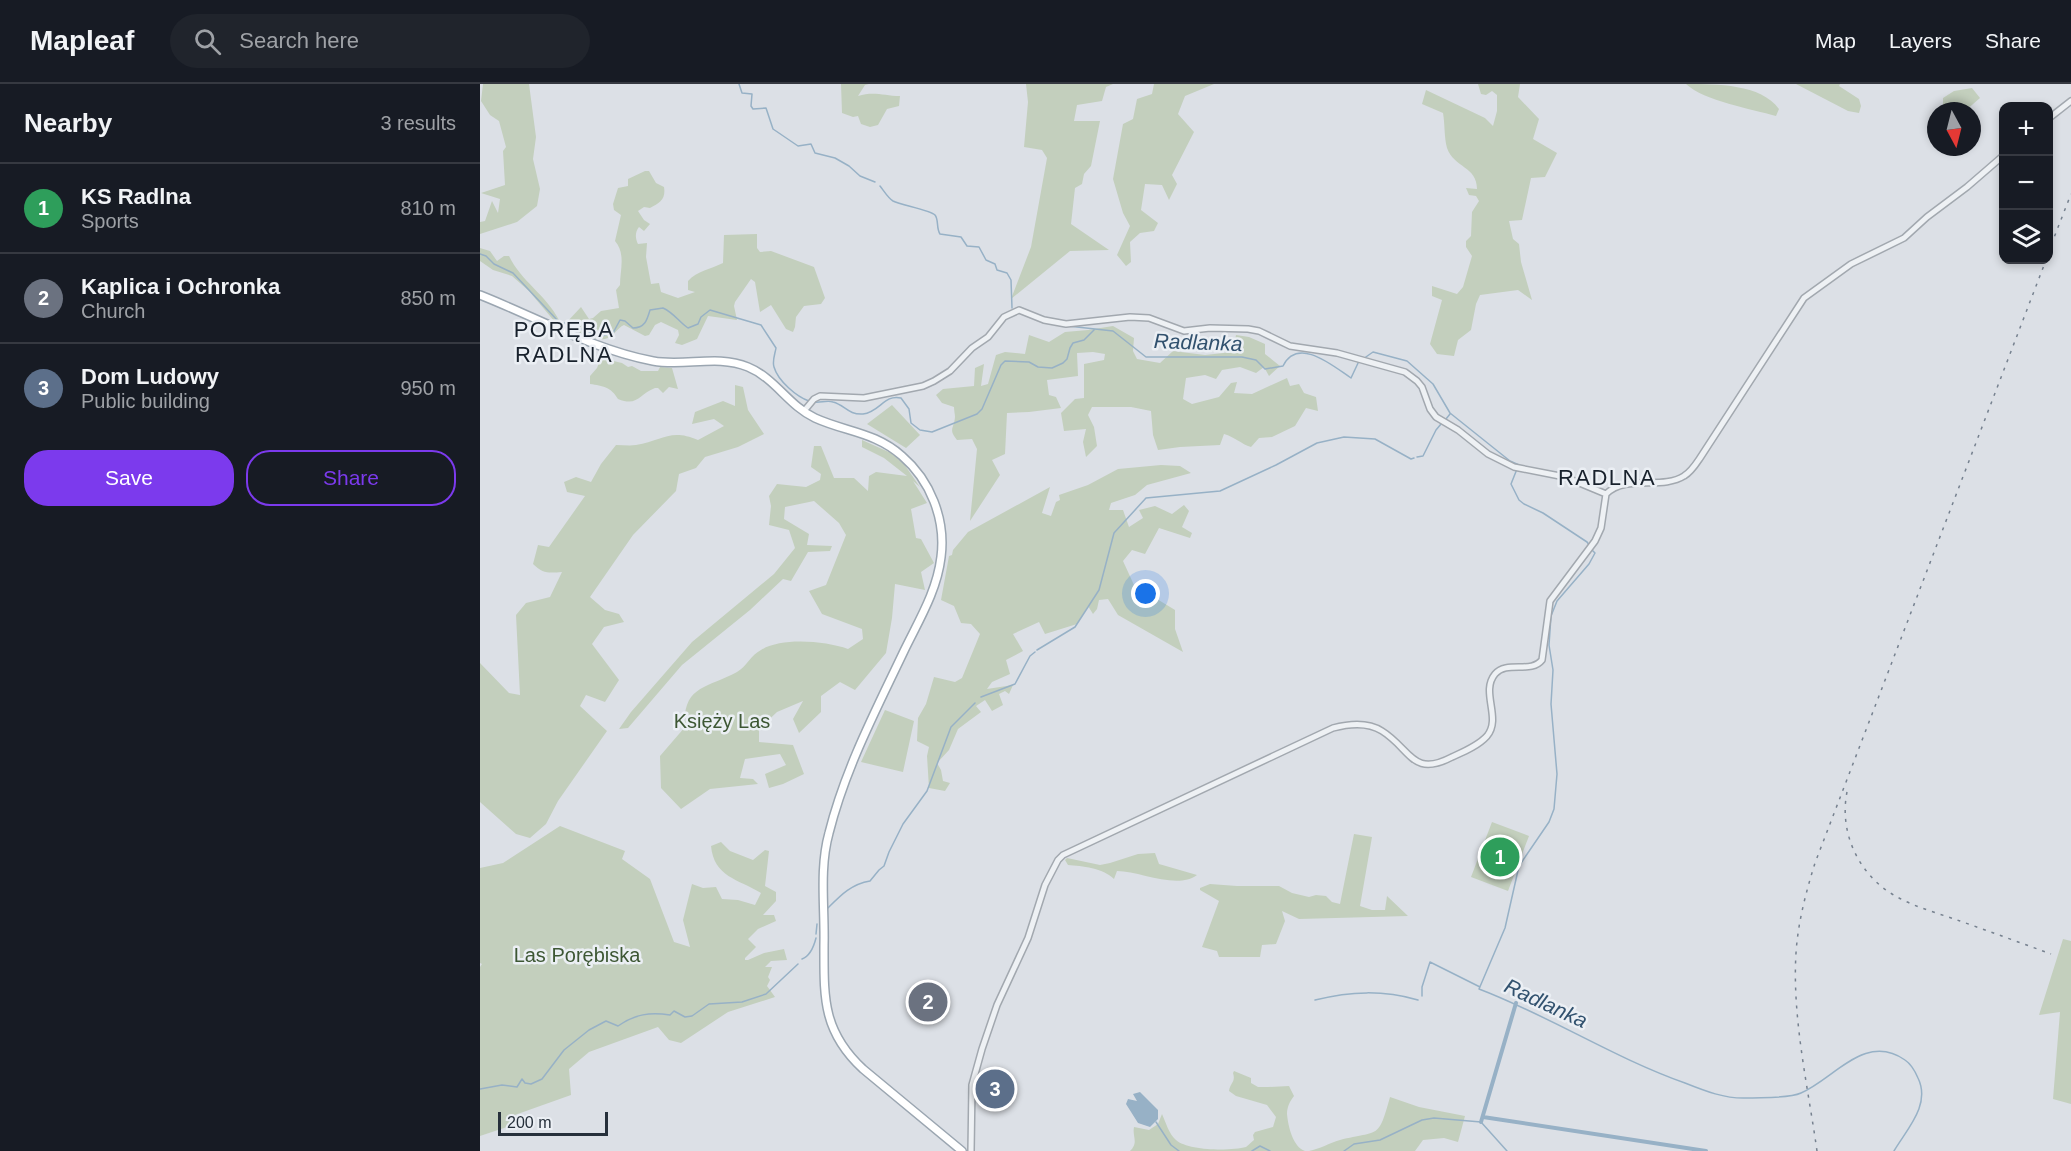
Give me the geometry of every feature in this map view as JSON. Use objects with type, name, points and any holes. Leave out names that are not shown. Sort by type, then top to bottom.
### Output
[{"type":"main road","points":[[480,295],[577,336],[645,359],[666,363],[718,360],[743,364],[766,378],[804,411],[820,420],[877,439],[902,456],[927,486],[940,524],[941,555],[935,585],[855,755],[829,832],[824,874],[824,987],[832,1026],[850,1055],[863,1069],[962,1151]]},
{"type":"street","points":[[2053,116],[2071,101]]},
{"type":"street","points":[[971,1151],[972,1086],[982,1049],[997,1005],[1028,938],[1045,885],[1063,855],[1333,728],[1358,725],[1381,730],[1413,760],[1428,765],[1440,763],[1475,745],[1488,735],[1491,728],[1490,689],[1496,673],[1504,669],[1533,666],[1540,662],[1550,601],[1593,545],[1599,532],[1606,494],[1610,490],[1624,486],[1676,480],[1689,473],[1804,298],[1851,264],[1904,238],[2003,156]]},
{"type":"street","points":[[804,411],[812,401],[830,395],[864,398],[923,386],[934,381],[950,371],[972,348],[988,337],[1004,317],[1019,310],[1044,320],[1066,324],[1130,317],[1149,318],[1184,331],[1248,328],[1290,346],[1337,353],[1405,372],[1422,387],[1430,409],[1437,417],[1458,430],[1488,454],[1518,468],[1565,477],[1606,494]]},
{"type":"green space","points":[[483,84],[529,84],[536,137],[533,159],[540,189],[537,206],[517,222],[480,234],[480,222],[485,221],[492,201],[498,213],[500,199],[481,193],[505,185],[503,151],[506,147],[499,121],[490,115],[481,101]]},
{"type":"green space","points":[[841,84],[869,84],[865,85],[858,96],[874,94],[900,96],[899,106],[887,109],[878,125],[870,127],[861,124],[858,116],[853,117],[842,113]]},
{"type":"green space","points":[[1026,84],[1113,84],[1106,87],[1102,101],[1077,105],[1074,121],[1100,121],[1091,166],[1084,174],[1082,184],[1075,188],[1071,224],[1109,250],[1070,251],[1011,299],[1031,247],[1047,158],[1042,150],[1024,147],[1028,102]]},
{"type":"green space","points":[[1154,84],[1214,84],[1185,96],[1178,114],[1194,132],[1172,175],[1177,184],[1169,200],[1162,185],[1145,184],[1141,210],[1158,223],[1154,231],[1140,233],[1130,242],[1131,262],[1126,266],[1117,255],[1130,226],[1123,213],[1113,179],[1123,124],[1133,119],[1137,99],[1152,94]]},
{"type":"green space","points":[[1478,84],[1520,84],[1518,97],[1539,119],[1533,139],[1557,153],[1545,177],[1531,178],[1522,220],[1509,221],[1513,239],[1519,244],[1521,262],[1532,300],[1518,290],[1480,295],[1471,330],[1458,340],[1454,356],[1437,354],[1430,344],[1442,300],[1432,296],[1432,286],[1457,294],[1463,287],[1472,256],[1466,247],[1466,241],[1471,236],[1472,212],[1479,201],[1476,196],[1469,195],[1466,188],[1477,189],[1473,176],[1450,155],[1447,148],[1443,113],[1422,104],[1426,90],[1485,118],[1493,126],[1497,111],[1497,95],[1492,91],[1486,95],[1481,94]]},
{"type":"green space","points":[[1686,84],[1724,85],[1750,90],[1771,101],[1779,109],[1776,116],[1742,107],[1716,100]]},
{"type":"green space","points":[[1796,84],[1840,84],[1839,86],[1859,99],[1861,106],[1859,113],[1848,111]]},
{"type":"green space","points":[[1972,88],[1980,98],[1975,102],[1943,102],[1943,98],[1954,91]]},
{"type":"green space","points":[[649,171],[656,183],[664,187],[664,195],[657,204],[638,211],[650,224],[644,231],[639,227],[636,237],[638,244],[647,243],[646,257],[651,284],[659,283],[661,292],[678,298],[695,292],[688,290],[688,281],[700,272],[723,263],[724,235],[757,234],[757,248],[760,252],[771,251],[814,267],[825,298],[821,304],[804,306],[796,317],[793,332],[786,329],[771,305],[760,312],[755,282],[751,279],[735,302],[737,320],[708,316],[697,339],[682,345],[675,343],[679,335],[678,330],[661,322],[655,325],[649,335],[645,336],[624,325],[610,337],[604,339],[569,329],[566,323],[581,307],[589,319],[601,311],[619,308],[616,290],[620,285],[622,262],[615,241],[621,215],[614,210],[613,204],[618,188],[628,186],[628,179]]},
{"type":"green space","points":[[480,248],[490,251],[497,261],[504,256],[509,256],[559,320],[555,322],[529,291],[512,276],[493,270],[480,261]]},
{"type":"green space","points":[[1113,326],[1134,338],[1133,351],[1137,359],[1160,363],[1173,351],[1205,355],[1233,352],[1236,335],[1249,337],[1265,344],[1265,354],[1280,366],[1269,376],[1264,367],[1256,373],[1240,367],[1222,370],[1216,379],[1205,375],[1186,378],[1183,399],[1192,404],[1219,397],[1231,383],[1237,382],[1234,393],[1252,394],[1287,378],[1290,386],[1299,384],[1304,393],[1316,397],[1318,411],[1306,408],[1295,426],[1272,437],[1259,438],[1251,447],[1224,434],[1220,445],[1158,450],[1153,435],[1151,411],[1131,407],[1092,407],[1088,415],[1094,427],[1097,446],[1086,457],[1083,442],[1086,429],[1064,431],[1061,413],[1075,399],[1084,398],[1084,364],[1104,360],[1105,354],[1077,353],[1078,376],[1047,380],[1049,395],[1056,397],[1061,408],[1007,413],[1005,454],[992,460],[1000,475],[970,521],[977,449],[972,439],[957,440],[952,431],[955,417],[954,407],[942,403],[936,395],[943,389],[974,386],[975,368],[984,364],[981,386],[988,384],[996,355],[1005,352],[1025,354],[1029,335],[1049,342],[1065,332]]},
{"type":"green space","points":[[601,358],[622,363],[628,367],[632,366],[641,371],[658,371],[660,367],[672,368],[678,389],[669,387],[663,393],[655,388],[630,402],[618,399],[606,388],[590,384],[590,376],[597,368]]},
{"type":"green space","points":[[735,385],[743,387],[748,410],[764,434],[738,447],[705,457],[696,468],[679,474],[676,491],[633,535],[590,597],[605,610],[619,614],[624,622],[604,627],[592,644],[619,680],[605,702],[586,695],[580,706],[607,731],[558,801],[546,824],[530,838],[516,834],[480,802],[480,663],[509,693],[520,695],[516,615],[526,603],[550,597],[562,572],[546,572],[533,564],[538,545],[549,547],[585,496],[567,492],[564,482],[576,477],[591,482],[616,445],[636,445],[673,435],[698,440],[724,426],[714,419],[692,424],[695,412],[723,401],[735,406]]},
{"type":"green space","points":[[892,405],[920,435],[906,448],[867,424]]},
{"type":"green space","name":"Księży Las","points":[[862,440],[891,453],[904,464],[920,487],[913,481],[927,503],[911,509],[916,538],[921,539],[934,563],[921,572],[925,590],[895,584],[886,653],[855,690],[840,682],[821,696],[821,712],[799,733],[793,719],[803,701],[777,712],[759,729],[759,742],[793,745],[804,774],[769,788],[765,774],[786,765],[780,754],[745,759],[740,778],[753,779],[758,784],[710,789],[681,809],[661,788],[660,756],[685,727],[685,714],[692,696],[699,690],[737,672],[757,652],[770,646],[780,643],[804,642],[848,649],[863,639],[862,629],[822,614],[809,591],[826,585],[846,535],[839,523],[814,501],[785,507],[784,519],[809,534],[807,545],[832,546],[830,551],[808,552],[791,581],[783,579],[750,610],[682,665],[628,728],[619,729],[692,642],[774,574],[795,548],[789,530],[769,525],[771,506],[769,496],[777,484],[806,487],[820,480],[821,474],[811,467],[814,446],[821,446],[834,478],[854,478],[868,491],[869,476],[876,472],[907,476],[884,458],[862,447]]},
{"type":"green space","points":[[1161,465],[1180,466],[1191,473],[1147,485],[1135,495],[1111,503],[1109,510],[1123,510],[1129,527],[1143,518],[1139,510],[1155,506],[1172,514],[1184,505],[1189,511],[1182,527],[1192,533],[1190,538],[1159,528],[1145,554],[1132,550],[1123,561],[1134,585],[1175,610],[1175,629],[1183,652],[1118,615],[1108,599],[1099,600],[1093,614],[1088,606],[1077,624],[1045,634],[1039,622],[1013,634],[1023,651],[1006,660],[1010,674],[992,682],[987,689],[1013,685],[1009,694],[1005,691],[999,694],[1003,705],[992,711],[985,700],[976,706],[981,712],[958,729],[949,750],[937,763],[943,781],[950,783],[945,791],[929,788],[927,756],[929,747],[917,741],[918,718],[926,704],[934,677],[955,682],[962,678],[980,634],[971,624],[961,623],[954,606],[941,600],[949,556],[952,555],[953,550],[968,532],[1050,487],[1042,513],[1051,516],[1056,502],[1060,500],[1059,495],[1088,485],[1118,469]]},
{"type":"green space","points":[[885,710],[914,721],[903,772],[861,762]]},
{"type":"green space","points":[[1492,822],[1529,836],[1508,891],[1471,877]]},
{"type":"green space","name":"Las Porębiska","points":[[560,826],[625,851],[622,859],[650,879],[674,942],[690,947],[683,920],[692,884],[703,888],[716,887],[722,899],[738,900],[755,905],[761,893],[722,871],[713,856],[711,846],[721,842],[730,851],[753,860],[765,850],[769,851],[765,886],[776,892],[776,901],[763,915],[774,915],[776,921],[758,929],[748,939],[756,947],[745,960],[784,949],[787,960],[771,961],[765,967],[772,967],[767,986],[775,997],[728,1012],[681,1043],[669,1040],[658,1027],[589,1052],[569,1069],[571,1095],[512,1116],[510,1126],[480,1136],[480,967],[482,964],[480,963],[480,868],[503,863]]},
{"type":"green space","points":[[1354,834],[1372,837],[1360,906],[1372,910],[1385,910],[1387,896],[1408,916],[1299,919],[1282,911],[1285,921],[1276,944],[1262,945],[1260,957],[1219,957],[1217,951],[1202,947],[1219,901],[1200,888],[1210,884],[1279,886],[1292,893],[1309,897],[1326,896],[1332,902],[1340,904]]},
{"type":"green space","points":[[1155,853],[1159,864],[1197,875],[1179,881],[1117,871],[1114,879],[1098,870],[1068,865],[1065,860],[1067,858],[1100,865],[1138,854]]},
{"type":"green space","points":[[2063,939],[2071,941],[2071,1104],[2053,1099],[2060,1012],[2039,1015]]},
{"type":"green space","points":[[1234,1071],[1251,1078],[1251,1083],[1258,1087],[1289,1086],[1294,1096],[1287,1114],[1289,1124],[1294,1141],[1305,1151],[1130,1151],[1135,1142],[1134,1127],[1149,1130],[1158,1124],[1162,1114],[1176,1140],[1182,1144],[1199,1148],[1246,1147],[1254,1140],[1255,1132],[1273,1127],[1276,1117],[1267,1105],[1236,1096],[1229,1091]]},
{"type":"green space","points":[[1390,1097],[1419,1107],[1465,1116],[1458,1142],[1444,1138],[1423,1140],[1415,1151],[1309,1151],[1376,1131],[1383,1120]]},
{"type":"water","points":[[1140,1092],[1158,1110],[1158,1119],[1150,1127],[1138,1123],[1126,1104],[1128,1099],[1137,1101],[1133,1094]]},
{"type":"waterway","points":[[739,84],[742,93],[752,94],[753,109],[766,108],[773,129],[798,146],[811,144],[815,153],[835,158],[860,176],[875,182]]},
{"type":"waterway","points":[[880,186],[893,201],[935,215],[940,234],[961,237],[967,246],[979,247],[986,260],[995,264],[997,270],[1007,273],[1011,280],[1012,308]]},
{"type":"waterway","points":[[480,254],[513,273],[558,321],[598,337],[613,333],[620,320],[633,328],[640,327],[650,310],[663,308],[688,328],[698,324],[701,317],[710,310],[761,325],[776,348],[773,365],[779,378],[794,392],[809,401]]},
{"type":"waterway","name":"Radlanka","points":[[1068,326],[1113,331],[1146,357],[1242,357],[1256,360],[1265,369],[1283,366],[1289,357],[1306,353],[1326,361],[1351,378],[1359,361]]},
{"type":"waterway","points":[[814,402],[833,402],[854,413],[863,414],[869,413],[890,399],[901,398],[909,409],[911,423],[920,430],[932,432],[977,414],[982,409],[1001,365],[1005,361],[1029,362],[1038,367],[1052,368],[1067,359],[1073,343],[1084,340],[1094,330]]},
{"type":"waterway","points":[[1363,359],[1373,352],[1407,361],[1433,384],[1450,413],[1510,461],[1519,465]]},
{"type":"waterway","name":"Radlanka","points":[[1446,419],[1450,414]]},
{"type":"waterway","points":[[1417,457],[1423,456],[1441,424]]},
{"type":"waterway","points":[[1037,650],[1075,627],[1099,590],[1114,533],[1146,498],[1220,491],[1317,443],[1344,437],[1375,439],[1411,459],[1414,458]]},
{"type":"waterway","name":"Radlanka","points":[[1517,469],[1511,484],[1519,500],[1543,513],[1590,546]]},
{"type":"waterway","name":"Radlanka","points":[[1592,550],[1595,553],[1589,564],[1557,601],[1551,616],[1549,645],[1553,670],[1551,704],[1557,774],[1554,809],[1549,822],[1519,866],[1505,928],[1479,989],[1633,1062],[1723,1096],[1739,1098],[1796,1095],[1863,1054],[1877,1051],[1890,1053],[1905,1060],[1913,1068],[1921,1088],[1922,1098],[1916,1116],[1894,1151]]},
{"type":"waterway","points":[[981,697],[1015,684],[1030,656],[1035,652]]},
{"type":"waterway","points":[[827,909],[851,888],[870,881],[884,866],[903,824],[927,791],[951,727],[975,703]]},
{"type":"waterway","points":[[816,934],[817,924]]},
{"type":"waterway","points":[[802,959],[809,953],[816,938]]},
{"type":"waterway","points":[[1422,996],[1422,987],[1430,962],[1480,987]]},
{"type":"waterway","points":[[480,1089],[502,1085],[517,1087],[522,1079],[525,1083],[531,1084],[542,1079],[564,1050],[589,1030],[606,1021],[618,1026],[637,1016],[670,1015],[674,1011],[685,1017],[692,1016],[709,1004],[742,1002],[766,994],[798,964]]},
{"type":"waterway","points":[[1315,1000],[1367,993],[1418,1000]]},
{"type":"waterway","points":[[1481,1122],[1516,1003]]},
{"type":"waterway","points":[[1483,1117],[1706,1151]]},
{"type":"waterway","points":[[1344,1151],[1354,1144],[1380,1140],[1422,1120],[1434,1118],[1481,1122],[1507,1151]]},
{"type":"waterway","points":[[1156,1122],[1171,1145],[1179,1151]]},
{"type":"waterway","points":[[1252,1151],[1260,1146],[1270,1151]]},
{"type":"railway","points":[[2053,240],[2071,194]]},
{"type":"railway","points":[[1817,1151],[1796,1002],[1796,953],[1806,896],[1815,863],[2044,264]]},
{"type":"railway","points":[[1847,792],[1845,807],[1849,836],[1861,863],[1880,885],[1900,899],[1917,906],[2051,954]]},
{"type":"place","name":"KS Radlna","points":[[1500,857]]},
{"type":"place","name":"Kaplica i Ochronka","points":[[928,1002]]},
{"type":"place","name":"Dom Ludowy","points":[[995,1089]]},
{"type":"district","name":"PORĘBA RADLNA","points":[[564,342]]},
{"type":"district","name":"RADLNA","points":[[1607,477]]}]
